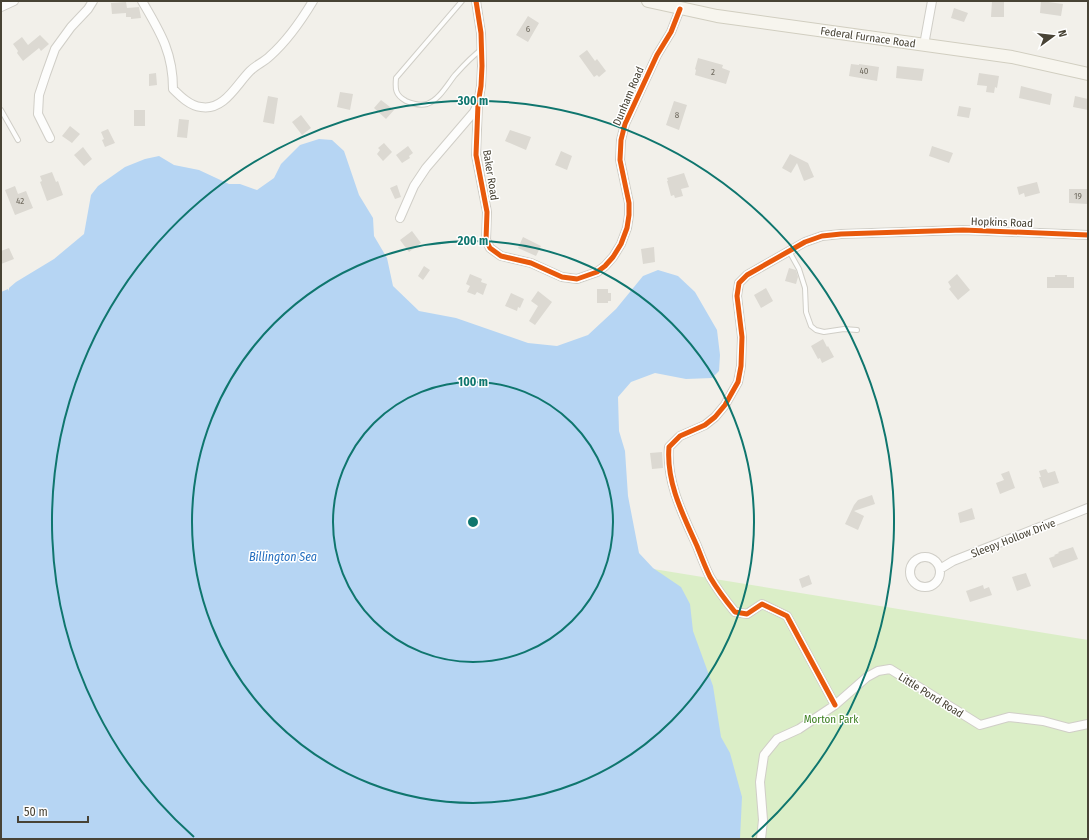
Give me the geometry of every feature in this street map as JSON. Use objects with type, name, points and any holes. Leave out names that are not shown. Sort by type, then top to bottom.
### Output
[{"type":"main road","name":"Federal Furnace Road","points":[[648,1],[717,16],[1012,57],[1088,74]]},
{"type":"street","points":[[1,7],[14,1]]},
{"type":"street","points":[[50,138],[38,114],[39,96],[55,49],[93,1]]},
{"type":"street","points":[[142,1],[160,30],[168,50],[173,73],[173,89],[187,101],[200,107],[215,106],[234,92],[250,71],[269,56],[299,24],[313,1]]},
{"type":"street","name":"Baker Road","points":[[476,1],[482,49],[476,155],[487,212],[486,240],[490,248],[501,256],[520,260]]},
{"type":"street","points":[[924,45],[932,1]]},
{"type":"street","name":"Dunham Road","points":[[520,260],[532,263],[562,277],[577,278],[597,272],[613,257],[621,244],[627,228],[629,215],[629,203],[620,160],[621,140],[624,124],[657,55],[671,32],[680,8]]},
{"type":"street","points":[[400,218],[414,186],[426,168],[474,112],[478,104]]},
{"type":"street","name":"Hopkins Road","points":[[835,705],[787,616],[762,604],[747,614],[735,612],[722,596],[710,577],[683,516],[673,488],[668,460],[669,447],[680,436],[706,425],[715,417],[725,405],[738,382],[741,366],[742,337],[737,296],[739,283],[747,275],[779,258],[788,251],[805,242],[822,236],[858,233],[963,230],[1088,235]]},
{"type":"street","name":"Sleepy Hollow Drive","points":[[940,569],[953,561],[1088,508]]},
{"type":"street","name":"Little Pond Road","points":[[761,839],[763,820],[760,782],[764,755],[777,739],[799,729],[835,705],[867,678],[878,671],[890,669],[980,725],[1009,717],[1043,721],[1069,728],[1088,724]]},
{"type":"lane","points":[[462,1],[396,78],[395,90],[401,98],[415,105],[427,104],[438,97],[473,55],[482,49]]},
{"type":"lane","points":[[1,110],[18,140]]},
{"type":"lane","points":[[788,251],[799,269],[805,288],[806,312],[811,326],[816,330],[824,332],[844,329],[857,330]]},
{"type":"green space","name":"Morton Park","points":[[641,567],[1088,640],[1088,839],[726,839]]},
{"type":"water","name":"Billington Sea","points":[[319,139],[332,140],[344,151],[359,195],[373,218],[374,236],[387,258],[393,286],[419,311],[456,318],[528,343],[557,346],[588,335],[616,309],[643,276],[658,270],[678,276],[695,292],[717,330],[720,355],[719,371],[712,378],[686,379],[655,373],[631,382],[618,397],[619,431],[625,451],[628,496],[639,553],[653,568],[681,587],[690,604],[693,631],[713,686],[721,737],[730,753],[742,797],[740,839],[1,839],[1,292],[8,289],[9,291],[9,288],[16,282],[54,259],[84,234],[91,195],[98,186],[125,167],[145,159],[159,156],[174,165],[199,170],[229,184],[240,184],[257,190],[274,178],[281,164],[300,145]]},
{"type":"building","points":[[992,1],[1004,1],[1004,17],[991,17]]},
{"type":"building","points":[[1041,1],[1063,4],[1061,16],[1040,13]]},
{"type":"building","points":[[126,2],[127,8],[139,7],[141,18],[131,19],[131,17],[126,17],[126,13],[112,14],[111,3]]},
{"type":"building","points":[[954,8],[968,13],[964,22],[951,18]]},
{"type":"building","points":[[528,16],[539,23],[528,42],[516,35]]},
{"type":"building","points":[[40,35],[49,44],[41,51],[39,48],[23,61],[13,44],[22,37],[28,45]]},
{"type":"building","points":[[587,50],[595,61],[597,59],[606,71],[599,77],[597,75],[594,77],[579,56]]},
{"type":"building","points":[[698,58],[723,65],[722,68],[730,71],[726,84],[695,75]]},
{"type":"building","points":[[851,64],[879,67],[877,81],[849,76]]},
{"type":"building","points":[[897,66],[924,69],[922,81],[896,78]]},
{"type":"building","points":[[156,73],[157,85],[149,86],[149,74]]},
{"type":"building","points":[[979,73],[999,76],[997,88],[995,87],[994,93],[986,92],[987,86],[977,85]]},
{"type":"building","points":[[1021,86],[1052,94],[1050,105],[1019,98]]},
{"type":"building","points":[[340,92],[353,94],[350,110],[337,107]]},
{"type":"building","points":[[268,96],[278,98],[274,124],[263,122]]},
{"type":"building","points":[[1075,96],[1088,99],[1088,110],[1073,107]]},
{"type":"building","points":[[381,100],[394,110],[386,119],[374,108]]},
{"type":"building","points":[[674,101],[687,105],[679,130],[666,125]]},
{"type":"building","points":[[959,106],[971,108],[969,118],[957,116]]},
{"type":"building","points":[[134,110],[145,110],[145,126],[134,126]]},
{"type":"building","points":[[301,115],[311,128],[302,135],[292,122]]},
{"type":"building","points":[[179,119],[189,120],[187,138],[177,137]]},
{"type":"building","points":[[70,126],[80,134],[72,143],[62,136]]},
{"type":"building","points":[[108,129],[115,143],[105,147],[101,132]]},
{"type":"building","points":[[510,130],[531,137],[526,150],[505,141]]},
{"type":"building","points":[[384,143],[392,152],[383,161],[377,154],[380,150],[378,148]]},
{"type":"building","points":[[408,146],[413,153],[409,156],[410,158],[402,163],[396,155]]},
{"type":"building","points":[[932,146],[953,153],[949,163],[929,156]]},
{"type":"building","points":[[83,147],[92,159],[84,166],[74,155]]},
{"type":"building","points":[[561,151],[572,156],[567,170],[555,165]]},
{"type":"building","points":[[790,154],[808,163],[814,177],[804,181],[797,163],[791,173],[782,168]]},
{"type":"building","points":[[52,172],[56,182],[58,181],[63,195],[47,201],[40,182],[42,181],[40,176]]},
{"type":"building","points":[[684,173],[689,187],[681,189],[683,196],[675,198],[674,195],[671,196],[667,178]]},
{"type":"building","points":[[1037,182],[1040,193],[1025,197],[1024,193],[1019,195],[1017,187]]},
{"type":"building","points":[[397,185],[401,197],[395,199],[390,188]]},
{"type":"building","points":[[15,186],[18,194],[26,191],[33,208],[15,215],[5,190]]},
{"type":"building","points":[[1069,189],[1088,189],[1088,204],[1069,203]]},
{"type":"building","points":[[412,231],[421,243],[409,252],[400,240]]},
{"type":"building","points":[[523,237],[541,246],[536,256],[518,248]]},
{"type":"building","points":[[654,247],[655,262],[643,264],[641,249]]},
{"type":"building","points":[[9,248],[14,259],[1,264],[1,251]]},
{"type":"building","points":[[424,266],[430,270],[423,280],[418,276]]},
{"type":"building","points":[[789,268],[796,270],[798,277],[796,284],[785,281]]},
{"type":"building","points":[[470,274],[482,279],[481,282],[487,284],[483,295],[477,292],[475,295],[467,292],[470,286],[466,284]]},
{"type":"building","points":[[957,274],[970,290],[958,300],[949,289],[951,287],[948,282]]},
{"type":"building","points":[[1055,275],[1067,275],[1067,277],[1074,277],[1074,288],[1047,288],[1047,277],[1055,277]]},
{"type":"building","points":[[766,288],[773,301],[761,308],[754,295]]},
{"type":"building","points":[[597,289],[608,289],[608,293],[611,293],[611,301],[608,301],[608,303],[597,303]]},
{"type":"building","points":[[538,291],[552,302],[535,325],[529,321],[538,306],[531,301]]},
{"type":"building","points":[[511,293],[524,299],[517,311],[505,306]]},
{"type":"building","points":[[823,339],[834,357],[822,363],[811,346]]},
{"type":"building","points":[[662,452],[663,468],[652,469],[650,453]]},
{"type":"building","points":[[1046,469],[1048,473],[1055,471],[1059,483],[1043,488],[1039,477],[1041,477],[1039,471]]},
{"type":"building","points":[[1009,471],[1015,488],[1000,494],[996,483],[1004,480],[1001,474]]},
{"type":"building","points":[[872,495],[875,504],[854,511],[864,516],[858,530],[845,524],[858,500]]},
{"type":"building","points":[[972,508],[975,519],[960,523],[958,513]]},
{"type":"building","points":[[1073,547],[1078,559],[1053,568],[1049,558],[1055,556],[1054,555],[1059,553],[1058,552]]},
{"type":"building","points":[[1026,573],[1031,586],[1017,591],[1012,577]]},
{"type":"building","points":[[809,575],[812,584],[802,588],[799,579]]},
{"type":"building","points":[[983,585],[984,589],[989,587],[992,595],[970,602],[966,591]]},
{"type":"cycle path","points":[[476,1],[481,33],[482,66],[478,104],[476,155],[487,212],[486,240],[490,248],[501,256],[531,263],[562,277],[577,279],[597,272],[605,266],[621,244],[627,228],[629,215],[629,203],[620,160],[621,140],[625,124],[657,55],[671,32],[680,9]]},
{"type":"cycle path","points":[[835,705],[787,616],[762,604],[747,614],[735,612],[725,599],[708,573],[681,510],[670,473],[669,447],[680,436],[705,425],[715,417],[725,405],[738,382],[741,366],[742,337],[737,296],[739,283],[747,275],[805,242],[822,236],[963,230],[1088,235]]}]
